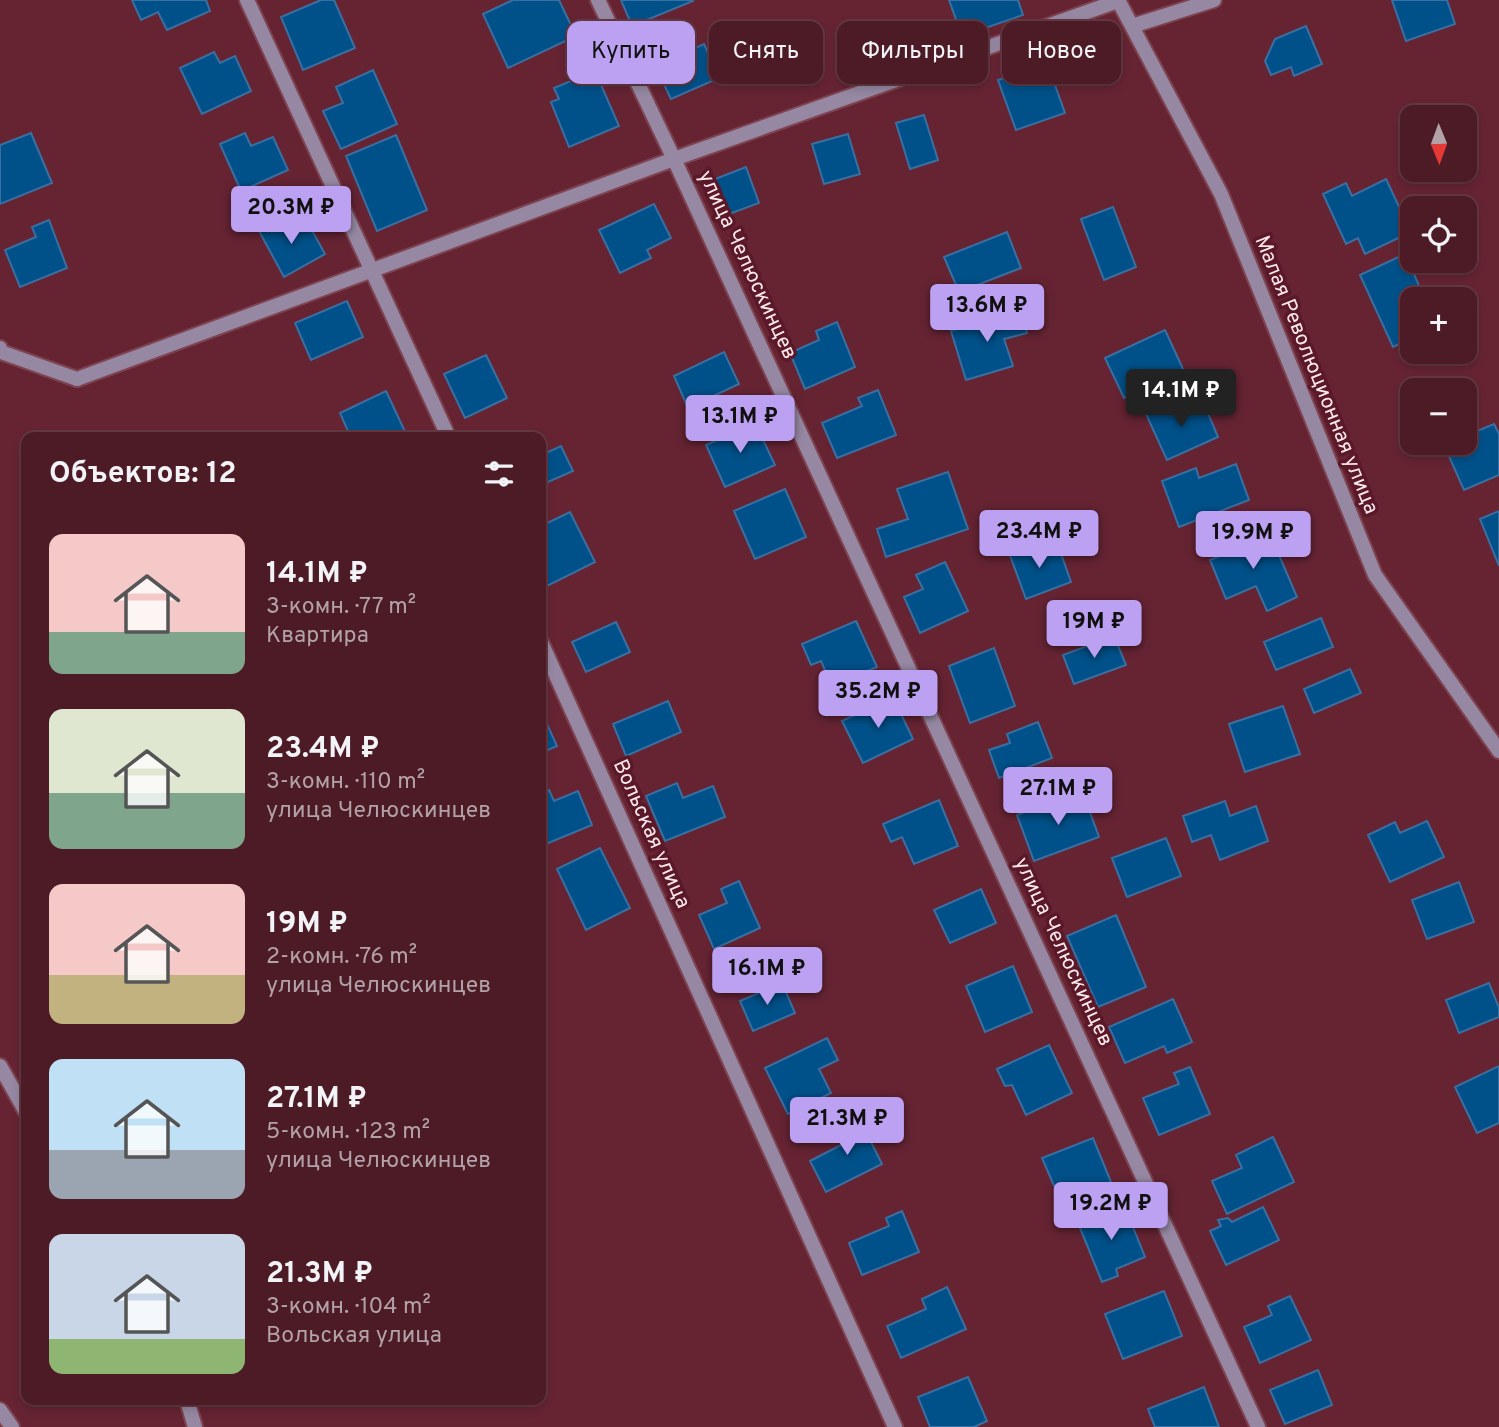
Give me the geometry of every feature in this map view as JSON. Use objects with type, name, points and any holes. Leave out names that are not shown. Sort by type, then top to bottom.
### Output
[{"type":"street","points":[[247,0],[446,432]]},
{"type":"street","name":"улица Челюскинцев","points":[[598,0],[674,159],[1258,1427]]},
{"type":"street","points":[[1132,26],[1214,0]]},
{"type":"street","points":[[0,348],[1,352],[77,379],[674,159],[1118,1]]},
{"type":"street","name":"Малая Революционная улица","points":[[1118,1],[1221,194],[1375,576],[1499,751]]},
{"type":"street","name":"Вольская улица","points":[[546,653],[895,1427]]},
{"type":"street","points":[[0,1066],[21,1103]]},
{"type":"street","points":[[188,1405],[195,1427]]},
{"type":"street","points":[[0,1410],[12,1427]]},
{"type":"building","points":[[132,0],[206,0],[210,11],[167,30],[158,12],[141,20]]},
{"type":"building","points":[[321,0],[334,0],[355,48],[303,70],[281,17]]},
{"type":"building","points":[[513,0],[559,0],[569,21],[567,40],[508,68],[483,14]]},
{"type":"building","points":[[621,0],[693,1],[644,21],[630,21]]},
{"type":"building","points":[[949,0],[1018,0],[1023,15],[988,27],[988,21],[957,21]]},
{"type":"building","points":[[1392,0],[1447,0],[1455,24],[1406,41]]},
{"type":"building","points":[[1306,26],[1322,64],[1294,76],[1291,67],[1271,75],[1265,61],[1275,39]]},
{"type":"building","points":[[704,44],[709,55],[709,82],[671,99],[664,84],[695,84],[695,48]]},
{"type":"building","points":[[214,52],[220,63],[235,56],[251,91],[202,114],[180,68]]},
{"type":"building","points":[[373,70],[397,124],[341,149],[323,111],[343,103],[336,87]]},
{"type":"building","points":[[1002,79],[1002,84],[1055,84],[1065,113],[1016,130],[998,80]]},
{"type":"building","points":[[567,83],[601,84],[619,126],[569,147],[551,102],[559,99],[554,88]]},
{"type":"building","points":[[924,115],[938,160],[910,169],[896,123]]},
{"type":"building","points":[[31,133],[52,183],[0,204],[0,145]]},
{"type":"building","points":[[245,133],[251,146],[273,137],[288,170],[241,191],[220,144]]},
{"type":"building","points":[[848,134],[860,174],[824,184],[812,144]]},
{"type":"building","points":[[396,135],[427,210],[377,231],[346,156]]},
{"type":"building","points":[[746,167],[759,203],[729,214],[715,179]]},
{"type":"building","points":[[1386,179],[1400,209],[1400,237],[1365,254],[1358,238],[1346,244],[1323,194],[1346,183],[1352,196]]},
{"type":"building","points":[[654,204],[671,238],[647,250],[651,258],[620,273],[599,230]]},
{"type":"building","points":[[1113,207],[1136,267],[1104,280],[1081,219]]},
{"type":"building","points":[[281,218],[290,233],[308,223],[325,254],[284,277],[258,229]]},
{"type":"building","points":[[49,220],[67,268],[20,287],[5,250],[36,237],[32,227]]},
{"type":"building","points":[[1007,232],[1021,268],[959,292],[944,257]]},
{"type":"building","points":[[1400,256],[1400,273],[1413,273],[1420,287],[1400,287],[1400,344],[1393,347],[1360,275]]},
{"type":"building","points":[[347,301],[363,337],[311,360],[295,323]]},
{"type":"building","points":[[1019,309],[1027,333],[1004,339],[1013,366],[966,380],[951,331]]},
{"type":"building","points":[[837,322],[855,367],[805,389],[790,353],[819,340],[816,331]]},
{"type":"building","points":[[1165,330],[1184,371],[1124,398],[1105,358]]},
{"type":"building","points":[[724,352],[739,384],[688,408],[674,376]]},
{"type":"building","points":[[486,355],[507,398],[465,418],[444,374]]},
{"type":"building","points":[[878,390],[896,435],[837,458],[822,423],[862,406],[858,398]]},
{"type":"building","points":[[386,391],[405,432],[348,432],[340,413]]},
{"type":"building","points":[[1173,402],[1180,417],[1205,406],[1218,437],[1167,460],[1146,414]]},
{"type":"building","points":[[755,423],[775,465],[725,487],[706,445]]},
{"type":"building","points":[[1494,424],[1499,434],[1499,475],[1464,490],[1448,455],[1477,455],[1477,431]]},
{"type":"building","points":[[561,446],[573,471],[546,483],[546,453]]},
{"type":"building","points":[[1236,464],[1249,500],[1179,527],[1162,481],[1196,468],[1199,478]]},
{"type":"building","points":[[948,472],[968,529],[886,557],[877,529],[908,519],[897,489]]},
{"type":"building","points":[[785,489],[806,537],[755,559],[734,511]]},
{"type":"building","points":[[1499,511],[1499,566],[1480,519]]},
{"type":"building","points":[[570,512],[595,562],[546,586],[546,524]]},
{"type":"building","points":[[1270,534],[1297,597],[1267,611],[1256,586],[1226,599],[1210,560],[1220,556],[1215,546],[1239,536],[1243,545]]},
{"type":"building","points":[[1029,543],[1034,557],[1059,548],[1071,582],[1026,599],[1008,550]]},
{"type":"building","points":[[945,562],[968,611],[920,633],[904,597],[923,589],[916,575]]},
{"type":"building","points":[[1321,618],[1333,647],[1276,670],[1264,642]]},
{"type":"building","points":[[856,621],[877,667],[832,686],[821,661],[811,665],[802,644]]},
{"type":"building","points":[[616,622],[630,652],[586,672],[572,642]]},
{"type":"building","points":[[1114,636],[1126,665],[1074,684],[1063,655]]},
{"type":"building","points":[[994,648],[1015,706],[970,723],[949,666]]},
{"type":"building","points":[[1350,669],[1361,693],[1314,713],[1304,689]]},
{"type":"building","points":[[893,697],[913,739],[863,763],[842,721]]},
{"type":"building","points":[[668,701],[681,732],[626,756],[613,724]]},
{"type":"building","points":[[1283,706],[1300,754],[1245,772],[1229,724]]},
{"type":"building","points":[[546,722],[557,746],[546,751]]},
{"type":"building","points":[[1038,722],[1052,758],[999,778],[989,750],[1010,743],[1007,734]]},
{"type":"building","points":[[677,783],[683,798],[713,786],[725,817],[665,841],[646,796]]},
{"type":"building","points":[[549,790],[554,801],[578,791],[592,825],[546,844],[546,791]]},
{"type":"building","points":[[1067,796],[1069,802],[1084,796],[1099,837],[1034,861],[1017,815]]},
{"type":"building","points":[[939,800],[958,846],[914,864],[902,837],[891,842],[883,824]]},
{"type":"building","points":[[1225,801],[1230,816],[1256,806],[1268,841],[1220,860],[1211,835],[1192,842],[1183,816]]},
{"type":"building","points":[[1427,821],[1444,857],[1390,882],[1368,835],[1395,822],[1400,833]]},
{"type":"building","points":[[1166,838],[1181,876],[1127,897],[1112,858]]},
{"type":"building","points":[[600,848],[630,908],[586,930],[557,869]]},
{"type":"building","points":[[739,881],[760,928],[714,949],[699,915],[727,903],[721,889]]},
{"type":"building","points":[[1459,882],[1474,922],[1427,939],[1412,900]]},
{"type":"building","points":[[981,889],[996,923],[950,943],[934,910]]},
{"type":"building","points":[[1116,915],[1146,987],[1098,1007],[1067,936]]},
{"type":"building","points":[[1013,966],[1032,1012],[985,1032],[966,986]]},
{"type":"building","points":[[782,983],[795,1013],[753,1031],[740,1001]]},
{"type":"building","points":[[1489,983],[1499,1008],[1499,1017],[1459,1033],[1446,1000]]},
{"type":"building","points":[[1173,999],[1192,1042],[1167,1053],[1164,1046],[1125,1063],[1109,1027]]},
{"type":"building","points":[[827,1038],[838,1060],[819,1069],[831,1093],[788,1114],[765,1068]]},
{"type":"building","points":[[1049,1045],[1072,1093],[1026,1115],[1012,1085],[1005,1086],[997,1069]]},
{"type":"building","points":[[1499,1066],[1499,1123],[1477,1133],[1455,1087]]},
{"type":"building","points":[[1190,1067],[1210,1114],[1159,1135],[1143,1098],[1179,1084],[1174,1073]]},
{"type":"building","points":[[859,1118],[882,1164],[826,1192],[810,1161],[843,1144],[836,1130]]},
{"type":"building","points":[[1273,1137],[1294,1182],[1227,1214],[1212,1181],[1242,1168],[1236,1155]]},
{"type":"building","points":[[1093,1138],[1111,1182],[1061,1202],[1042,1158]]},
{"type":"building","points":[[1124,1205],[1145,1257],[1116,1269],[1118,1276],[1102,1282],[1078,1223]]},
{"type":"building","points":[[1263,1207],[1279,1240],[1226,1265],[1210,1231],[1221,1226],[1218,1220],[1228,1218],[1232,1222]]},
{"type":"building","points":[[902,1211],[919,1252],[862,1275],[849,1243],[889,1226],[886,1218]]},
{"type":"building","points":[[947,1287],[966,1329],[901,1358],[887,1326],[926,1309],[922,1299]]},
{"type":"building","points":[[1164,1291],[1182,1336],[1123,1359],[1105,1314]]},
{"type":"building","points":[[1290,1296],[1311,1340],[1260,1363],[1244,1327],[1272,1315],[1268,1306]]},
{"type":"building","points":[[1318,1370],[1332,1405],[1285,1424],[1270,1390]]},
{"type":"building","points":[[968,1377],[987,1421],[974,1427],[930,1427],[918,1397]]},
{"type":"building","points":[[1204,1387],[1219,1427],[1155,1427],[1148,1409]]}]
